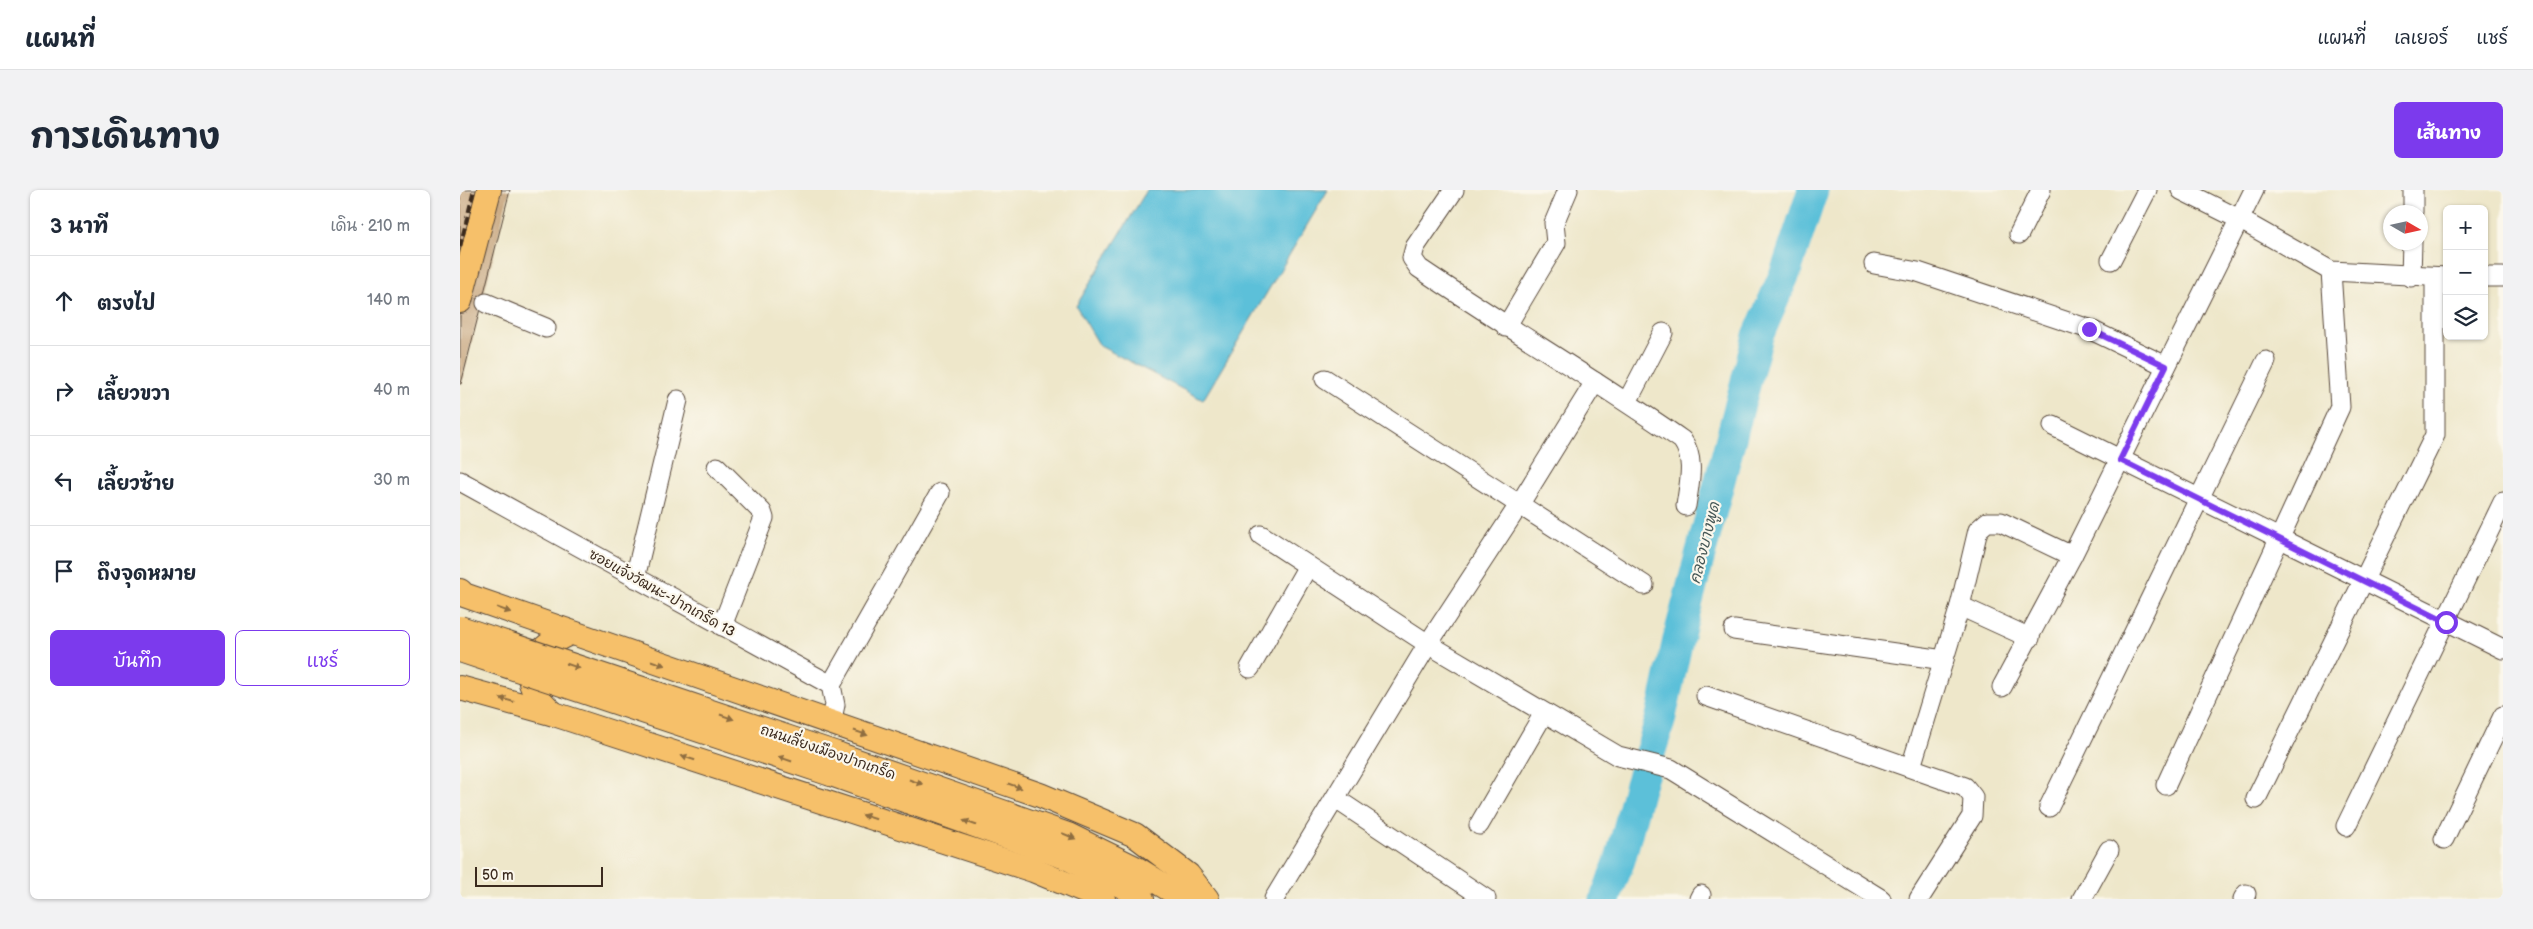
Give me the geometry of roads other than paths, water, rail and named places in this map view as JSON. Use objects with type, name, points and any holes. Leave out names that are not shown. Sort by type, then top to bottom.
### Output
[{"type":"main road","points":[[460,301],[489,190]]},
{"type":"main road","points":[[460,591],[464,595],[570,633],[1040,795],[1135,835],[1188,875],[1207,899]]},
{"type":"main road","name":"ถนนเลี่ยงเมืองปากเกร็ด","points":[[460,628],[834,764],[1068,858],[1132,891],[1142,899]]},
{"type":"main road","points":[[554,714],[539,702],[529,679],[534,658],[554,640],[570,633]]},
{"type":"main road","name":"ถนนเลี่ยงเมืองปากเกร็ด","points":[[460,650],[1068,835],[1137,869],[1185,899]]},
{"type":"main road","points":[[460,688],[554,714],[1032,870],[1103,899]]},
{"type":"street","points":[[1454,190],[1415,247],[1412,258],[1419,268],[1506,327],[1627,402],[1682,440],[1688,448],[1691,460],[1686,506]]},
{"type":"street","points":[[1506,327],[1556,244],[1554,223],[1568,190]]},
{"type":"street","points":[[2019,234],[2042,190]]},
{"type":"street","points":[[2111,260],[2147,190]]},
{"type":"street","points":[[2181,190],[2239,219],[2331,271],[2411,277],[2441,277],[2435,435],[2256,799]]},
{"type":"street","points":[[2002,687],[2030,638],[2072,556],[2254,190]]},
{"type":"street","points":[[2413,190],[2413,205]]},
{"type":"street","points":[[2411,277],[2412,250]]},
{"type":"street","points":[[1874,264],[1918,272],[2089,329],[2166,366]]},
{"type":"street","points":[[2166,785],[2340,407],[2331,271]]},
{"type":"street","points":[[2488,277],[2503,277]]},
{"type":"street","points":[[486,303],[546,328]]},
{"type":"street","points":[[1627,402],[1663,333]]},
{"type":"street","points":[[2049,808],[2266,361]]},
{"type":"street","points":[[1325,379],[1644,584]]},
{"type":"street","points":[[1274,899],[1428,644],[1520,505],[1595,382]]},
{"type":"street","points":[[636,578],[678,400]]},
{"type":"street","points":[[2052,426],[2362,581],[2503,649]]},
{"type":"street","points":[[716,467],[762,512],[764,518],[722,626]]},
{"type":"street","name":"ซอยแจ้งวัฒนะ-ปากเกร็ด 13","points":[[460,481],[831,685]]},
{"type":"street","points":[[831,723],[835,705],[831,685],[940,493]]},
{"type":"street","points":[[2346,826],[2503,502]]},
{"type":"street","points":[[1911,767],[1960,606],[1978,530],[1987,522],[2001,522],[2072,556]]},
{"type":"street","points":[[1261,535],[1428,644],[1544,713],[1618,756],[1670,769],[1881,899]]},
{"type":"street","points":[[1250,668],[1308,566]]},
{"type":"street","points":[[1960,606],[2030,638]]},
{"type":"street","points":[[1734,630],[1944,660]]},
{"type":"street","points":[[1706,696],[1911,767],[1965,788],[1973,797],[1972,816],[1919,899]]},
{"type":"street","points":[[1479,825],[1544,713]]},
{"type":"street","points":[[2444,839],[2503,716]]},
{"type":"street","points":[[1336,799],[1486,899]]},
{"type":"street","points":[[2082,899],[2109,850]]},
{"type":"water","points":[[1147,190],[1328,190],[1203,400],[1100,346],[1076,306]]},
{"type":"waterway","name":"คลองบางพูด","points":[[1605,899],[1620,860],[1639,788],[1660,721],[1679,635],[1758,336],[1786,271],[1813,190]]},
{"type":"railway","points":[[460,247],[474,190]]}]
